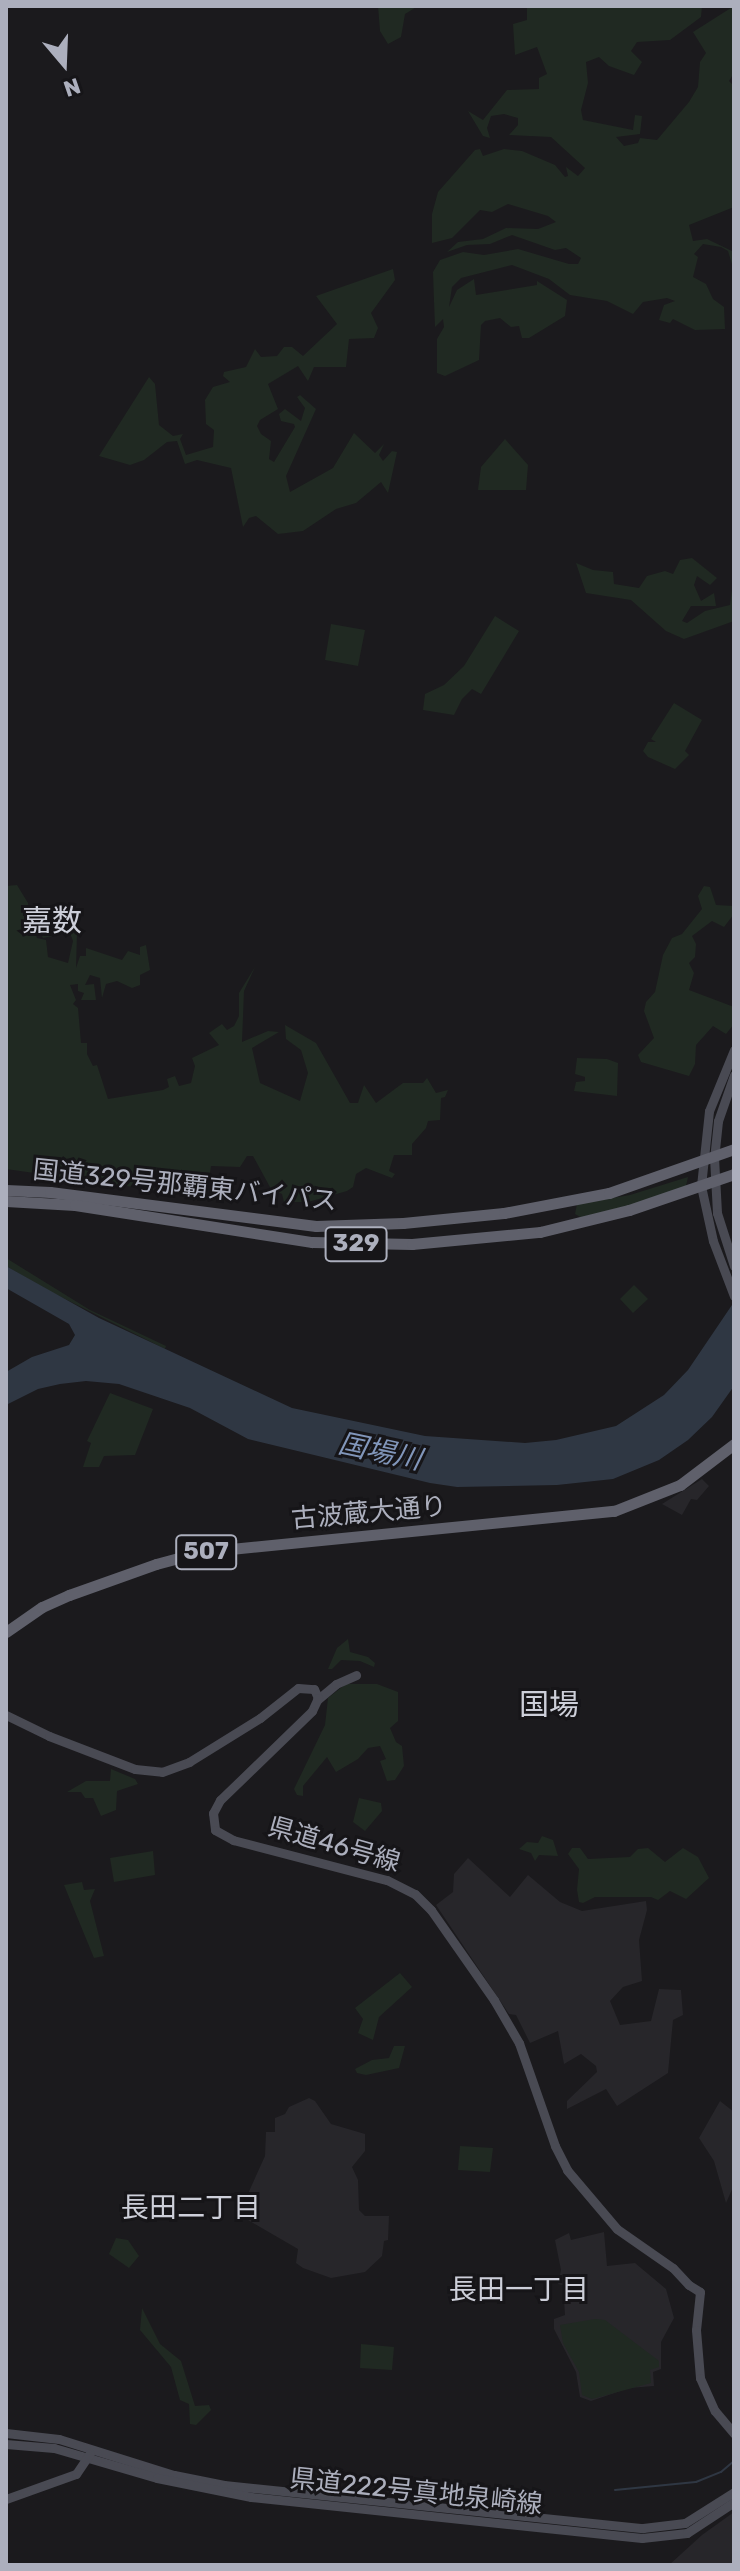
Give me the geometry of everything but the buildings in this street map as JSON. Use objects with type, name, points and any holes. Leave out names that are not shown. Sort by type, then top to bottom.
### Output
[{"type":"highway","name":"国道329号那覇東バイパス","points":[[6,1190],[64,1193],[316,1226],[467,1218],[618,1191],[734,1149]]},
{"type":"highway","name":"国道329号那覇東バイパス","points":[[6,1201],[75,1205],[262,1235],[349,1244],[465,1242],[587,1221],[734,1174]]},
{"type":"highway","points":[[583,1198],[574,1202],[571,1212],[578,1219],[587,1221]]},
{"type":"highway","name":"古波蔵大通り","points":[[6,1632],[42,1607],[69,1595],[156,1564],[201,1552],[614,1511],[680,1485],[732,1447]]},
{"type":"main road","points":[[733,1294],[710,1229],[701,1186],[701,1161],[713,1098],[734,1050]]},
{"type":"main road","points":[[734,1075],[718,1121],[714,1157],[720,1223],[734,1266]]},
{"type":"main road","points":[[6,1715],[77,1748],[135,1769],[158,1772],[189,1762],[260,1718],[301,1687],[313,1688],[317,1700],[336,1684],[356,1675]]},
{"type":"main road","name":"県道46号線","points":[[317,1700],[303,1720],[220,1800],[213,1813],[215,1830],[233,1840],[387,1880],[415,1894],[431,1910],[519,2043],[551,2136],[567,2170],[613,2226],[673,2268],[700,2292],[696,2330],[700,2378],[715,2411],[734,2434]]},
{"type":"main road","name":"県道222号真地泉崎線","points":[[6,2433],[41,2435],[172,2482],[251,2497],[642,2538],[687,2533],[734,2502]]},
{"type":"main road","name":"県道222号真地泉崎線","points":[[6,2444],[42,2445],[90,2453],[224,2485],[654,2529],[693,2520],[734,2492]]},
{"type":"main road","points":[[6,2499],[76,2474],[90,2453]]},
{"type":"shaded area","points":[[378,6],[418,6],[405,14],[401,37],[388,44],[380,31]]},
{"type":"shaded area","points":[[527,6],[702,6],[701,17],[670,40],[637,42],[631,51],[642,62],[634,75],[609,66],[599,57],[586,62],[588,83],[581,110],[583,120],[633,130],[635,115],[642,116],[640,134],[616,137],[624,146],[638,143],[640,138],[657,140],[689,102],[698,87],[700,62],[706,53],[693,32],[734,6],[734,73],[729,81],[734,86],[734,207],[689,225],[693,241],[707,239],[734,252],[734,271],[728,251],[721,247],[703,244],[694,254],[698,257],[693,277],[706,284],[713,299],[724,307],[725,329],[695,330],[673,319],[670,323],[659,320],[664,305],[675,301],[667,298],[643,302],[633,314],[607,301],[570,295],[549,279],[512,265],[461,278],[452,287],[449,307],[457,290],[474,279],[476,295],[537,285],[537,281],[567,300],[565,316],[529,338],[522,338],[519,326],[511,327],[500,318],[485,321],[481,325],[479,360],[445,376],[437,373],[437,339],[444,327],[443,319],[435,327],[433,272],[440,260],[463,252],[484,255],[518,249],[569,264],[578,264],[581,258],[566,248],[555,250],[512,235],[490,244],[467,245],[447,252],[458,242],[483,239],[506,228],[538,229],[556,222],[548,216],[508,204],[492,212],[480,210],[452,238],[432,243],[432,214],[438,192],[475,150],[480,149],[483,156],[504,149],[522,151],[555,165],[565,177],[568,176],[566,167],[578,176],[585,168],[551,137],[509,135],[518,125],[518,118],[504,114],[491,116],[487,128],[490,138],[483,136],[468,111],[483,120],[507,90],[539,89],[539,78],[547,74],[537,47],[515,55],[513,24],[527,20]]},
{"type":"shaded area","points":[[393,269],[395,280],[371,313],[378,328],[374,338],[349,339],[346,367],[314,367],[308,381],[298,366],[268,384],[278,409],[260,420],[257,426],[261,434],[271,441],[269,459],[274,462],[295,427],[281,421],[279,414],[285,409],[301,421],[305,408],[297,397],[300,395],[316,409],[286,476],[290,492],[333,468],[354,433],[375,453],[384,444],[379,455],[383,461],[392,451],[397,452],[388,493],[381,482],[356,503],[336,509],[303,531],[278,534],[256,516],[249,518],[243,527],[231,468],[197,460],[185,464],[177,441],[167,442],[144,460],[130,465],[99,456],[149,377],[155,384],[159,425],[173,436],[183,434],[180,439],[186,455],[213,447],[214,430],[206,424],[205,400],[213,387],[230,382],[223,376],[224,372],[246,367],[255,349],[261,357],[277,356],[284,347],[292,347],[303,356],[337,324],[316,296]]},
{"type":"shaded area","points":[[505,439],[528,465],[526,490],[478,490],[481,467]]},
{"type":"shaded area","points":[[692,558],[717,578],[710,585],[697,576],[694,585],[701,601],[714,593],[716,606],[691,606],[682,621],[687,623],[705,611],[730,605],[732,590],[734,621],[684,639],[666,631],[631,600],[586,593],[576,563],[593,570],[613,572],[614,584],[639,588],[647,576],[665,571],[673,574],[680,560]]},
{"type":"shaded area","points":[[495,616],[519,631],[481,694],[472,689],[462,699],[454,715],[423,710],[425,694],[444,685],[464,666]]},
{"type":"shaded area","points":[[331,624],[365,630],[358,666],[325,660]]},
{"type":"shaded area","points":[[674,703],[702,720],[685,751],[689,755],[675,769],[648,757],[643,751],[648,742],[656,742],[651,739]]},
{"type":"shaded area","points":[[17,885],[28,903],[30,918],[40,918],[35,932],[37,938],[46,940],[48,957],[68,963],[73,941],[70,933],[53,931],[53,936],[43,938],[38,928],[41,921],[46,919],[53,929],[62,915],[77,934],[76,968],[80,956],[86,956],[86,948],[122,960],[128,951],[140,955],[140,947],[146,945],[150,970],[140,975],[140,985],[132,988],[117,981],[106,984],[102,998],[100,978],[90,975],[85,985],[94,984],[96,1000],[81,1000],[84,993],[78,991],[78,984],[70,985],[76,1000],[73,1004],[78,1008],[81,1043],[87,1043],[87,1054],[93,1066],[97,1065],[108,1099],[163,1090],[169,1087],[167,1079],[175,1076],[179,1086],[191,1083],[195,1066],[192,1058],[219,1045],[209,1033],[222,1024],[227,1030],[234,1026],[239,1016],[239,993],[255,967],[244,991],[242,1042],[268,1031],[279,1032],[252,1048],[260,1083],[300,1101],[308,1073],[301,1050],[286,1039],[285,1025],[316,1043],[350,1103],[358,1103],[364,1085],[376,1103],[403,1083],[423,1083],[427,1078],[436,1093],[448,1090],[441,1098],[440,1120],[428,1121],[412,1144],[412,1155],[394,1155],[389,1171],[395,1174],[392,1178],[366,1168],[356,1174],[353,1187],[347,1191],[308,1202],[284,1202],[282,1194],[271,1189],[253,1156],[247,1156],[240,1167],[211,1166],[210,1173],[202,1172],[200,1179],[152,1174],[154,1190],[6,1169],[6,886]]},
{"type":"shaded area","points":[[704,886],[710,887],[716,905],[734,906],[734,914],[724,927],[712,921],[692,936],[696,944],[695,957],[689,963],[694,973],[689,990],[734,1007],[734,1024],[726,1034],[713,1026],[696,1045],[695,1064],[689,1076],[641,1062],[638,1055],[654,1038],[644,1011],[646,1002],[655,992],[663,955],[672,938],[682,934],[702,909],[698,896]]},
{"type":"shaded area","points":[[577,1058],[607,1059],[618,1063],[617,1096],[574,1091],[576,1082],[585,1081],[585,1077],[575,1074]]},
{"type":"shaded area","points":[[688,1177],[686,1186],[663,1196],[582,1218],[575,1214],[577,1204],[630,1195]]},
{"type":"shaded area","points":[[6,1258],[90,1310],[166,1346],[165,1349],[51,1292],[6,1266]]},
{"type":"shaded area","points":[[634,1285],[648,1299],[633,1313],[620,1299]]},
{"type":"shaded area","points":[[110,1393],[153,1409],[135,1455],[104,1456],[99,1467],[83,1467],[91,1443],[87,1441]]},
{"type":"shaded area","points":[[702,1479],[709,1486],[697,1500],[691,1499],[682,1515],[662,1504]]},
{"type":"shaded area","points":[[348,1639],[350,1652],[368,1657],[375,1663],[374,1667],[360,1661],[341,1660],[328,1669],[337,1648]]},
{"type":"shaded area","points":[[346,1684],[377,1684],[398,1692],[398,1721],[390,1728],[396,1742],[402,1746],[404,1766],[395,1780],[387,1781],[380,1761],[386,1759],[380,1746],[368,1748],[358,1759],[336,1772],[327,1757],[303,1786],[303,1796],[297,1795],[294,1789],[325,1725],[328,1698]]},
{"type":"shaded area","points":[[111,1769],[135,1779],[138,1784],[117,1791],[116,1810],[101,1816],[93,1798],[85,1798],[81,1792],[67,1792],[86,1781],[110,1781]]},
{"type":"shaded area","points":[[359,1798],[381,1803],[382,1811],[365,1831],[353,1822]]},
{"type":"shaded area","points":[[542,1836],[553,1840],[558,1856],[539,1855],[535,1861],[531,1853],[519,1849],[527,1842],[538,1843]]},
{"type":"shaded area","points":[[572,1848],[580,1848],[588,1859],[630,1857],[638,1849],[648,1848],[665,1862],[683,1848],[698,1857],[709,1878],[686,1899],[670,1891],[658,1900],[651,1897],[595,1897],[583,1903],[579,1902],[577,1890],[579,1869],[568,1854]]},
{"type":"shaded area","points":[[153,1851],[155,1875],[114,1882],[110,1858]]},
{"type":"shaded area","points":[[468,1858],[510,1897],[528,1875],[560,1902],[582,1911],[646,1901],[647,1910],[639,1940],[642,1981],[623,1987],[610,2001],[620,2025],[651,2021],[659,1989],[681,1990],[683,2015],[673,2020],[668,2073],[617,2106],[606,2089],[567,2109],[567,2101],[597,2072],[596,2066],[581,2054],[564,2064],[558,2031],[530,2043],[516,2015],[509,2014],[436,1905],[453,1892],[454,1874]]},
{"type":"shaded area","points":[[82,1882],[84,1890],[95,1889],[90,1901],[104,1956],[94,1958],[64,1885]]},
{"type":"shaded area","points":[[400,1973],[412,1987],[379,2017],[373,2040],[358,2033],[363,2019],[355,2008]]},
{"type":"shaded area","points":[[394,2046],[405,2046],[399,2068],[366,2075],[357,2073],[355,2069],[372,2060],[389,2058]]},
{"type":"shaded area","points":[[309,2098],[315,2101],[331,2124],[365,2134],[365,2151],[352,2167],[358,2180],[359,2210],[365,2216],[389,2216],[388,2240],[384,2241],[382,2256],[365,2272],[331,2278],[303,2268],[296,2263],[298,2249],[248,2220],[241,2209],[265,2156],[266,2132],[275,2132],[275,2118]]},
{"type":"shaded area","points":[[720,2101],[734,2112],[734,2185],[726,2203],[714,2161],[699,2138]]},
{"type":"shaded area","points":[[460,2146],[493,2148],[490,2172],[458,2170]]},
{"type":"shaded area","points":[[604,2232],[607,2266],[635,2263],[666,2289],[674,2318],[661,2342],[661,2369],[653,2372],[654,2386],[629,2388],[591,2401],[580,2397],[576,2372],[554,2329],[554,2319],[565,2315],[563,2285],[558,2284],[561,2270],[555,2240],[569,2233],[571,2240]]},
{"type":"shaded area","points":[[116,2238],[128,2240],[139,2256],[129,2268],[109,2254]]},
{"type":"shaded area","points":[[142,2308],[160,2344],[181,2361],[195,2406],[209,2405],[211,2410],[196,2425],[190,2424],[189,2404],[180,2400],[171,2367],[140,2330]]},
{"type":"shaded area","points":[[605,2320],[659,2361],[659,2367],[650,2370],[651,2383],[592,2399],[582,2395],[579,2372],[563,2343],[560,2325]]},
{"type":"shaded area","points":[[361,2344],[394,2347],[392,2370],[360,2368]]},
{"type":"shaded area","points":[[734,2512],[734,2565],[669,2565],[702,2535]]},
{"type":"water","name":"国場川","points":[[6,1266],[99,1318],[292,1408],[425,1436],[525,1443],[556,1440],[616,1426],[664,1395],[688,1370],[734,1302],[734,1386],[712,1417],[688,1440],[659,1460],[613,1479],[557,1485],[457,1487],[430,1483],[248,1439],[190,1408],[119,1384],[86,1381],[60,1384],[38,1389],[6,1405],[6,1372],[32,1357],[69,1345],[75,1335],[69,1324],[6,1288]]},
{"type":"waterway","points":[[615,2490],[696,2482],[721,2472],[734,2461]]},
{"type":"district","name":"嘉数","points":[[52,921]]},
{"type":"district","name":"国場","points":[[549,1705]]},
{"type":"district","name":"長田二丁目","points":[[191,2208]]},
{"type":"district","name":"長田一丁目","points":[[519,2290]]}]
